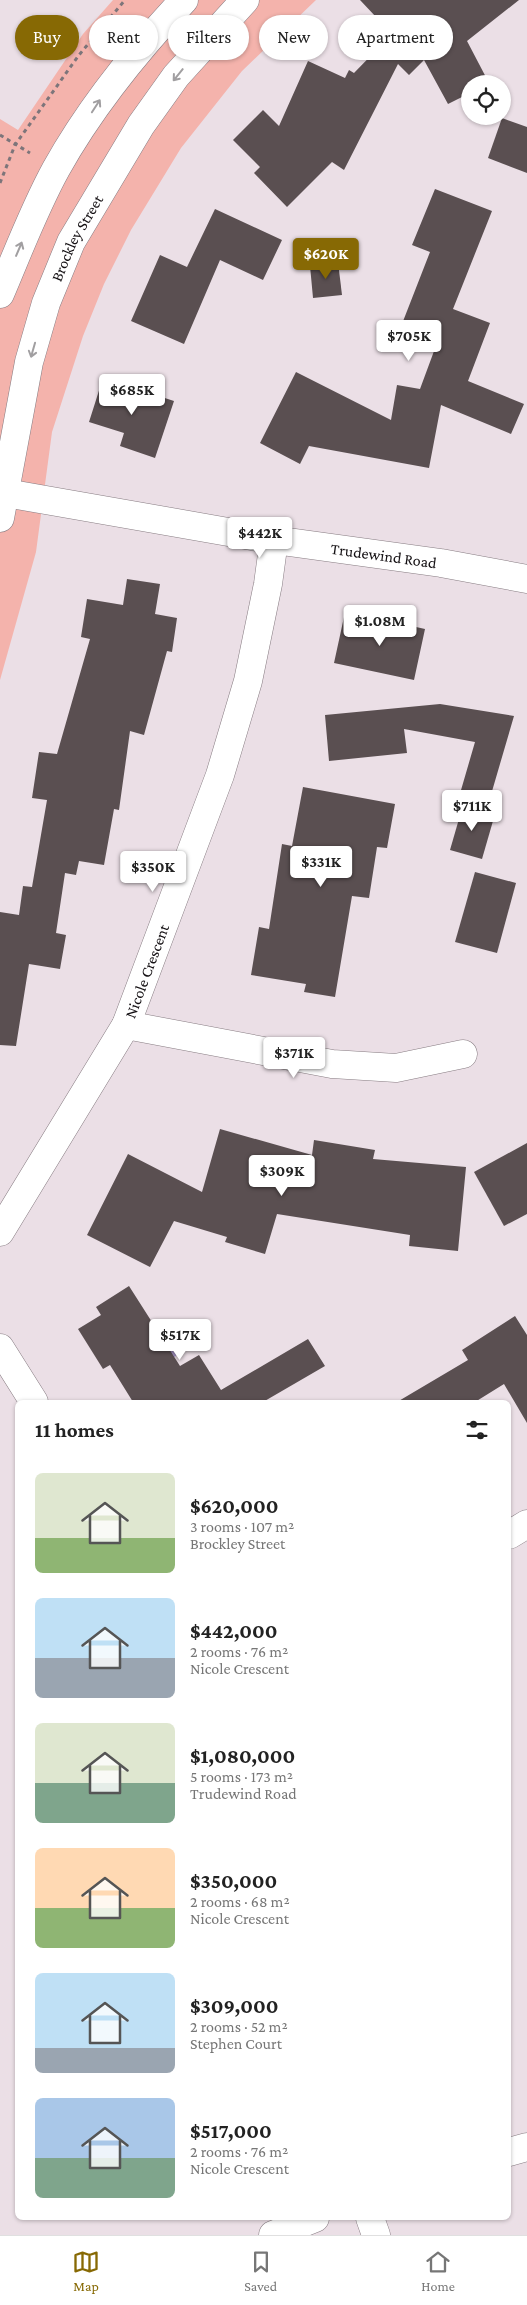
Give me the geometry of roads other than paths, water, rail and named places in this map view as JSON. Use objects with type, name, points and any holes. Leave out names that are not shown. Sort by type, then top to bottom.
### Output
[{"type":"street","points":[[0,294],[40,201],[57,167],[100,100],[159,27],[184,0]]},
{"type":"street","name":"Brockley Street","points":[[1,501],[30,362],[46,303],[71,242],[141,125],[176,76],[245,0]]},
{"type":"street","name":"Trudewind Road","points":[[1,501],[441,563],[527,579]]},
{"type":"street","name":"Nicole Crescent","points":[[0,1232],[126,1025],[220,775],[248,681],[268,584],[274,540]]},
{"type":"street","points":[[126,1025],[332,1064],[396,1068],[463,1054]]},
{"type":"street","points":[[0,1348],[33,1400]]},
{"type":"street","points":[[511,1535],[527,1524]]},
{"type":"street","points":[[511,2152],[527,2148]]},
{"type":"street","points":[[273,2235],[311,2220]]},
{"type":"street","points":[[371,2220],[376,2235]]}]
